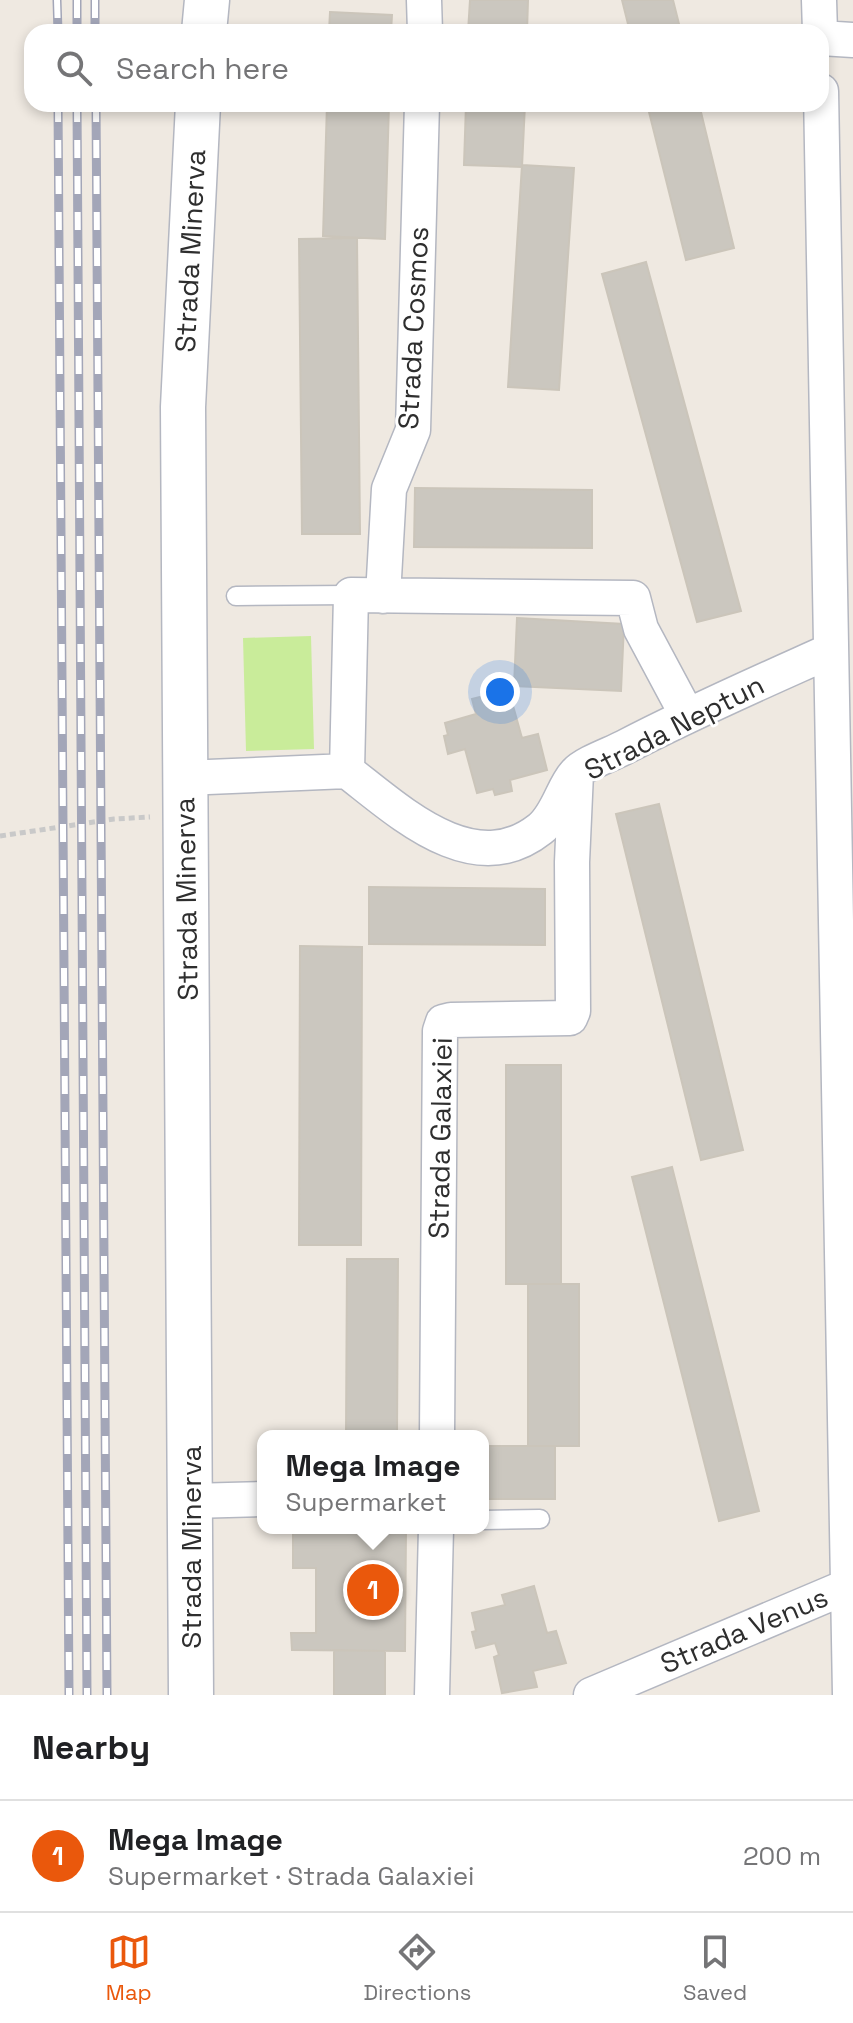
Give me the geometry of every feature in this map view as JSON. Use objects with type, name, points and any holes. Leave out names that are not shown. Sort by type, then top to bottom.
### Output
[{"type":"street","points":[[205,24],[207,0]]},
{"type":"street","points":[[424,0],[425,24]]},
{"type":"street","points":[[819,0],[820,24]]},
{"type":"street","points":[[829,38],[853,40]]},
{"type":"street","name":"Strada Minerva","points":[[191,1695],[183,407],[198,112]]},
{"type":"street","name":"Strada Cosmos","points":[[347,771],[367,595],[389,489],[413,430],[422,112]]},
{"type":"street","points":[[821,112],[850,1695]]},
{"type":"street","points":[[367,595],[633,598],[641,629],[687,715]]},
{"type":"street","name":"Strada Neptun","points":[[347,771],[421,828],[453,842],[487,848],[514,844],[542,828],[576,773],[687,715],[830,651]]},
{"type":"street","points":[[184,778],[347,771]]},
{"type":"street","name":"Strada Galaxiei","points":[[437,1430],[440,1031],[443,1022],[451,1020],[570,1018],[573,1011],[572,862],[576,773]]},
{"type":"street","points":[[191,1501],[257,1499]]},
{"type":"street","points":[[432,1695],[436,1534]]},
{"type":"street","name":"Strada Venus","points":[[591,1695],[850,1585]]},
{"type":"lane","points":[[236,596],[367,595]]},
{"type":"lane","points":[[489,1520],[540,1519]]},
{"type":"path","points":[[0,836],[114,819]]},
{"type":"green space","points":[[311,636],[314,749],[246,751],[243,638]]},
{"type":"building","points":[[470,0],[528,0],[527,24],[468,24]]},
{"type":"building","points":[[622,0],[673,0],[679,24],[628,24]]},
{"type":"building","points":[[330,12],[392,15],[391,24],[329,24]]},
{"type":"building","points":[[327,112],[389,112],[385,239],[323,236]]},
{"type":"building","points":[[466,112],[525,112],[522,167],[464,165]]},
{"type":"building","points":[[649,112],[701,112],[734,248],[686,260]]},
{"type":"building","points":[[522,165],[574,168],[559,390],[508,387]]},
{"type":"building","points":[[357,238],[360,534],[302,534],[299,239]]},
{"type":"building","points":[[646,262],[741,611],[697,622],[602,274]]},
{"type":"building","points":[[415,488],[592,490],[592,548],[414,547]]},
{"type":"building","points":[[517,618],[624,624],[621,691],[514,686]]},
{"type":"building","points":[[492,694],[493,699],[510,695],[522,738],[538,734],[547,770],[510,780],[512,791],[495,795],[493,789],[477,793],[465,749],[448,754],[444,736],[448,735],[445,723],[476,714],[472,699]]},
{"type":"building","points":[[659,804],[743,1150],[701,1160],[616,814]]},
{"type":"building","points":[[369,887],[545,889],[545,945],[369,944]]},
{"type":"building","points":[[300,946],[362,947],[361,1245],[299,1245]]},
{"type":"building","points":[[506,1065],[561,1065],[561,1284],[506,1284]]},
{"type":"building","points":[[672,1167],[759,1511],[719,1521],[632,1177]]},
{"type":"building","points":[[347,1259],[398,1259],[397,1430],[346,1430]]},
{"type":"building","points":[[528,1284],[579,1284],[579,1446],[528,1446]]},
{"type":"building","points":[[489,1446],[555,1446],[555,1499],[489,1499]]},
{"type":"building","points":[[293,1534],[406,1534],[405,1651],[292,1650],[291,1633],[316,1633],[316,1568],[293,1568]]},
{"type":"building","points":[[534,1586],[547,1633],[556,1631],[566,1663],[533,1671],[537,1687],[502,1693],[494,1657],[499,1655],[495,1643],[476,1648],[472,1613],[505,1605],[502,1595]]},
{"type":"building","points":[[334,1650],[385,1651],[385,1695],[334,1695]]},
{"type":"railway","points":[[57,0],[58,24]]},
{"type":"railway","points":[[77,0],[77,24]]},
{"type":"railway","points":[[95,0],[95,24]]},
{"type":"railway","points":[[58,112],[69,1695]]},
{"type":"railway","points":[[77,112],[87,1695]]},
{"type":"railway","points":[[96,112],[107,1695]]},
{"type":"place","name":"Mega Image","points":[[373,1590]]}]
